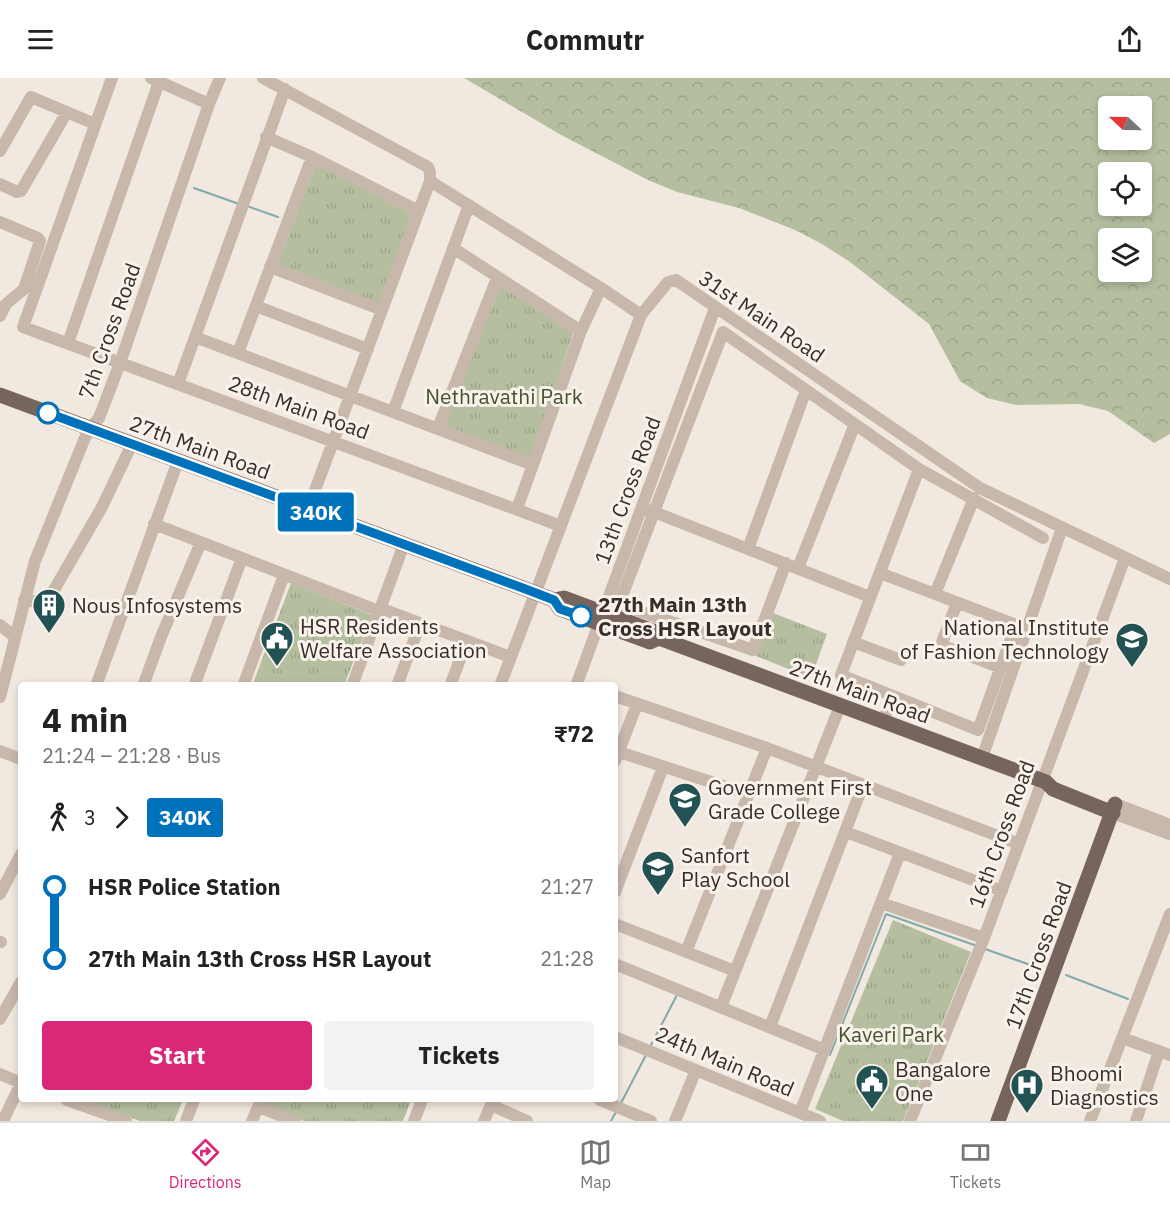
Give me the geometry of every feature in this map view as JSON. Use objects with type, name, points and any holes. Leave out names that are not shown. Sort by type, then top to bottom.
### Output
[{"type":"main road","name":"27th Main Road","points":[[0,395],[554,600],[560,609],[601,618],[650,642],[659,638],[1044,781],[1053,789],[1114,808]]},
{"type":"main road","name":"17th Cross Road","points":[[998,1121],[1114,808]]},
{"type":"street","points":[[0,151],[31,97],[95,124],[112,78]]},
{"type":"street","name":"7th Cross Road","points":[[0,697],[35,561],[90,428],[99,418],[220,78]]},
{"type":"street","points":[[263,78],[428,166],[430,173],[430,181],[308,509]]},
{"type":"street","points":[[68,343],[155,80],[209,104]]},
{"type":"street","points":[[178,384],[285,89]]},
{"type":"street","points":[[0,184],[21,192],[67,112]]},
{"type":"street","name":"28th Main Road","points":[[95,124],[23,327],[561,526]]},
{"type":"street","points":[[266,137],[312,157],[419,211]]},
{"type":"street","points":[[238,353],[312,157]]},
{"type":"street","points":[[430,181],[641,315],[501,682]]},
{"type":"street","points":[[393,411],[469,205]]},
{"type":"street","points":[[0,222],[38,238],[40,241],[24,289],[6,304],[0,316]]},
{"type":"street","points":[[453,248],[581,331]]},
{"type":"street","points":[[270,267],[382,310]]},
{"type":"street","points":[[438,428],[497,278]]},
{"type":"street","name":"31st Main Road","points":[[641,315],[672,280],[676,280],[980,488],[1170,579]]},
{"type":"street","points":[[517,509],[581,331],[601,288]]},
{"type":"street","points":[[256,306],[368,349]]},
{"type":"street","name":"13th Cross Road","points":[[580,682],[601,618],[715,308]]},
{"type":"street","points":[[786,563],[753,650],[619,604],[723,332],[919,469],[1043,538]]},
{"type":"street","points":[[195,337],[533,465]]},
{"type":"street","points":[[748,549],[806,390]]},
{"type":"street","points":[[798,568],[855,424]]},
{"type":"street","points":[[24,600],[47,602],[97,516],[132,444]]},
{"type":"street","points":[[97,682],[178,461]]},
{"type":"street","points":[[880,573],[1016,625],[978,729],[841,675],[919,469]]},
{"type":"street","points":[[935,594],[974,498]]},
{"type":"street","points":[[641,508],[870,597]]},
{"type":"street","points":[[154,524],[284,575],[510,657]]},
{"type":"street","points":[[982,758],[1062,528]]},
{"type":"street","points":[[145,682],[201,542]]},
{"type":"street","points":[[353,682],[404,543]]},
{"type":"street","points":[[196,682],[242,558]]},
{"type":"street","name":"16th Cross Road","points":[[910,1121],[1002,891],[1125,558]]},
{"type":"street","points":[[244,682],[284,575]]},
{"type":"street","points":[[957,603],[941,645],[1001,668]]},
{"type":"street","points":[[398,682],[420,624]]},
{"type":"street","points":[[0,625],[14,636]]},
{"type":"street","points":[[452,682],[467,641]]},
{"type":"street","points":[[853,642],[901,660]]},
{"type":"street","points":[[883,722],[892,696]]},
{"type":"street","points":[[618,697],[766,748],[1019,844]]},
{"type":"street","points":[[618,753],[637,704]]},
{"type":"street","points":[[721,1007],[840,706]]},
{"type":"street","points":[[686,952],[766,748]]},
{"type":"street","points":[[0,751],[18,758]]},
{"type":"street","points":[[618,756],[663,767],[748,794]]},
{"type":"street","points":[[618,884],[663,767]]},
{"type":"street","points":[[770,1027],[863,785]]},
{"type":"street","name":"27th Main Road","points":[[1114,808],[1170,825]]},
{"type":"street","name":"27th Main Road","points":[[1114,808],[1170,834]]},
{"type":"street","points":[[846,832],[1002,891]]},
{"type":"street","points":[[800,1113],[900,853]]},
{"type":"street","points":[[0,894],[18,860]]},
{"type":"street","points":[[881,903],[982,943]]},
{"type":"street","points":[[1090,1121],[1170,914]]},
{"type":"street","points":[[618,925],[735,971]]},
{"type":"street","points":[[618,965],[825,1050]]},
{"type":"street","points":[[0,1019],[18,991]]},
{"type":"street","name":"24th Main Road","points":[[618,1037],[820,1121]]},
{"type":"street","points":[[1122,1038],[1165,1053],[1136,1121]]},
{"type":"street","points":[[675,1121],[696,1070]]},
{"type":"street","points":[[0,1074],[18,1082]]},
{"type":"street","points":[[3,1121],[18,1089]]},
{"type":"street","points":[[73,1102],[126,1121]]},
{"type":"street","points":[[186,1121],[193,1102]]},
{"type":"street","points":[[414,1121],[421,1102]]},
{"type":"street","points":[[484,1121],[492,1102],[527,1121]]},
{"type":"street","points":[[605,1102],[651,1121]]},
{"type":"street","points":[[252,1121],[259,1103],[295,1121]]},
{"type":"green space","points":[[464,78],[1170,78],[1170,434],[1154,443],[1108,411],[1079,404],[1016,405],[987,398],[960,381],[929,324],[850,262],[795,230],[739,208],[677,192],[648,180],[563,136]]},
{"type":"green space","points":[[316,163],[412,214],[380,305],[277,266]]},
{"type":"green space","name":"Nethravathi Park","points":[[499,285],[574,331],[530,460],[444,426]]},
{"type":"green space","points":[[291,583],[372,615],[345,682],[254,682]]},
{"type":"green space","points":[[773,613],[827,634],[811,678],[756,656]]},
{"type":"green space","name":"Kaveri Park","points":[[893,920],[971,952],[903,1121],[843,1121],[815,1109]]},
{"type":"green space","points":[[88,1102],[182,1102],[174,1121],[140,1121]]},
{"type":"green space","points":[[264,1102],[410,1102],[403,1121],[304,1121],[263,1106]]},
{"type":"waterway","points":[[194,188],[239,204]]},
{"type":"waterway","points":[[247,206],[278,217]]},
{"type":"waterway","points":[[830,1055],[886,914],[977,946]]},
{"type":"waterway","points":[[985,949],[1039,968]]},
{"type":"waterway","points":[[1066,975],[1128,999]]},
{"type":"waterway","points":[[650,1047],[678,993]]},
{"type":"waterway","points":[[621,1103],[646,1055]]},
{"type":"waterway","points":[[611,1121],[617,1110]]},
{"type":"bus line","name":"340K","points":[[48,413],[528,590],[554,600],[560,609],[581,616]]},
{"type":"place","name":"27th Main 13th Cross HSR Layout","points":[[581,616]]},
{"type":"place","name":"Nous Infosystems","points":[[49,634]]},
{"type":"place","name":"HSR Residents Welfare Association","points":[[277,667]]},
{"type":"place","name":"National Institute of Fashion Technology","points":[[1132,668]]},
{"type":"place","name":"Government First Grade College","points":[[685,828]]},
{"type":"place","name":"Sanfort Play School","points":[[658,896]]},
{"type":"place","name":"Bangalore One","points":[[872,1110]]},
{"type":"place","name":"Bhoomi Diagnostics","points":[[1027,1114]]}]
